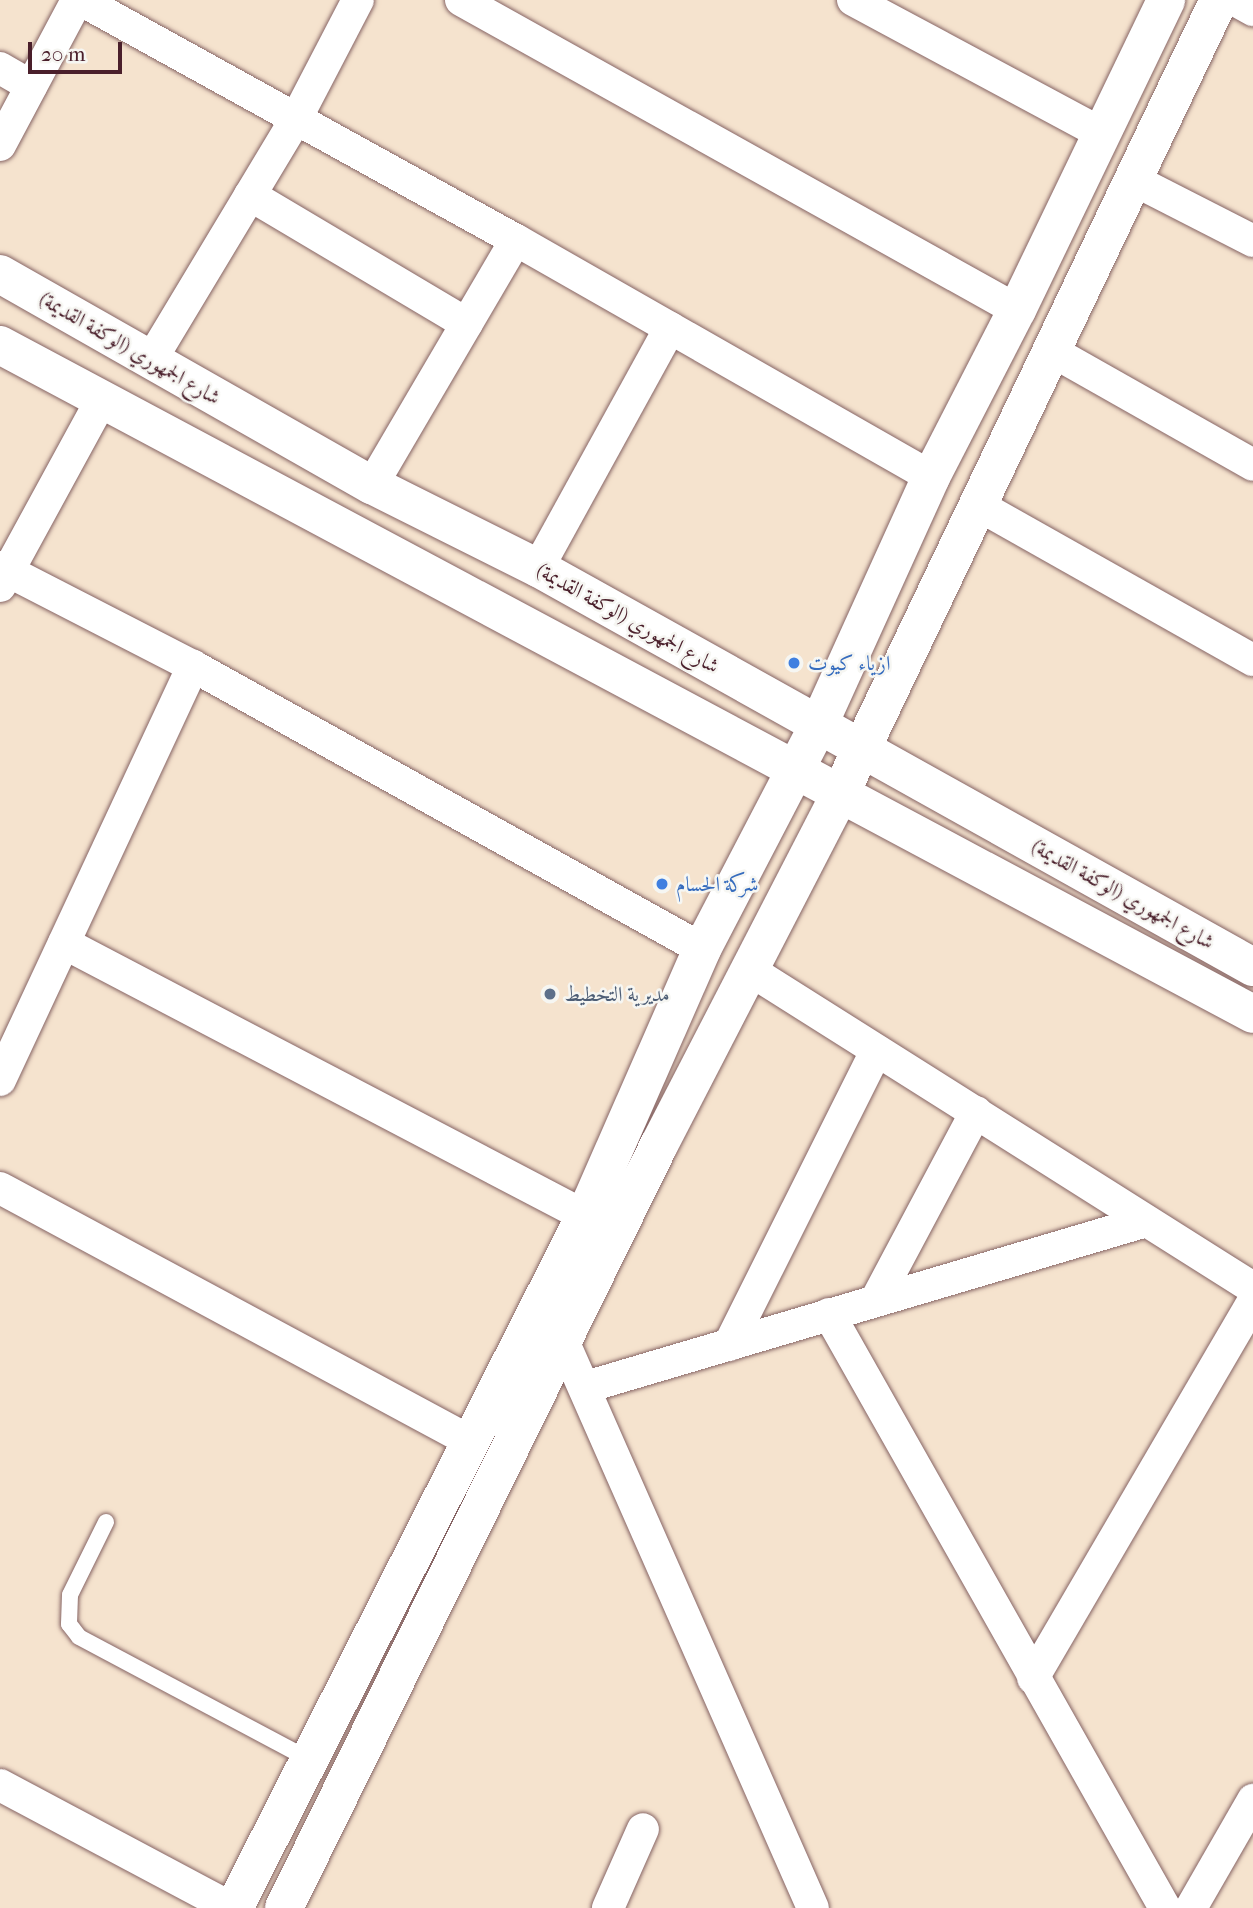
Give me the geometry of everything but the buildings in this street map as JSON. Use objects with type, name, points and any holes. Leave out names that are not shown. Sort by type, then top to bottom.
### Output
[{"type":"main road","points":[[232,1908],[468,1440],[585,1216],[702,949],[819,723],[931,477],[1017,310],[1166,0]]},
{"type":"main road","points":[[284,1908],[748,969],[841,792],[976,504],[1219,0]]},
{"type":"main road","name":"شارع الجمهوري (الوكفة القديمة)","points":[[0,274],[372,485],[538,568],[1253,967]]},
{"type":"main road","name":"شارع الجمهوري (الوكفة القديمة)","points":[[0,345],[796,767],[1253,1014]]},
{"type":"street","points":[[0,145],[79,0],[516,240],[931,477]]},
{"type":"street","points":[[150,360],[296,118],[358,0]]},
{"type":"street","points":[[461,0],[1017,310]]},
{"type":"street","points":[[853,0],[1101,133]]},
{"type":"street","points":[[1235,0],[1253,10]]},
{"type":"street","points":[[0,68],[31,86]]},
{"type":"street","points":[[1132,179],[1253,241]]},
{"type":"street","points":[[250,195],[467,324]]},
{"type":"street","points":[[372,485],[516,240]]},
{"type":"street","points":[[538,568],[670,328]]},
{"type":"street","points":[[1050,350],[1253,465]]},
{"type":"street","points":[[102,399],[3,575],[193,666],[702,949]]},
{"type":"street","points":[[976,504],[1253,660]]},
{"type":"street","points":[[0,1080],[193,666]]},
{"type":"street","points":[[64,943],[585,1216]]},
{"type":"street","points":[[748,969],[976,1112],[1143,1222],[1253,1288]]},
{"type":"street","points":[[729,1345],[876,1051]]},
{"type":"street","points":[[876,1300],[976,1112]]},
{"type":"street","points":[[0,1188],[468,1440]]},
{"type":"street","points":[[586,1387],[1143,1222]]},
{"type":"street","points":[[1033,1678],[1253,1302]]},
{"type":"street","points":[[829,1314],[1164,1908]]},
{"type":"street","points":[[564,1343],[586,1387],[721,1707],[813,1908]]},
{"type":"street","points":[[0,1785],[232,1908]]},
{"type":"street","points":[[1191,1908],[1253,1800]]},
{"type":"street","points":[[608,1908],[643,1829]]},
{"type":"lane","points":[[106,1522],[70,1595],[69,1624],[79,1636],[308,1759]]},
{"type":"place","name":"ازياء كيوت","points":[[794,663]]},
{"type":"place","name":"شركة الحسام","points":[[662,884]]},
{"type":"place","name":"مديرية التخطيط","points":[[550,994]]}]
